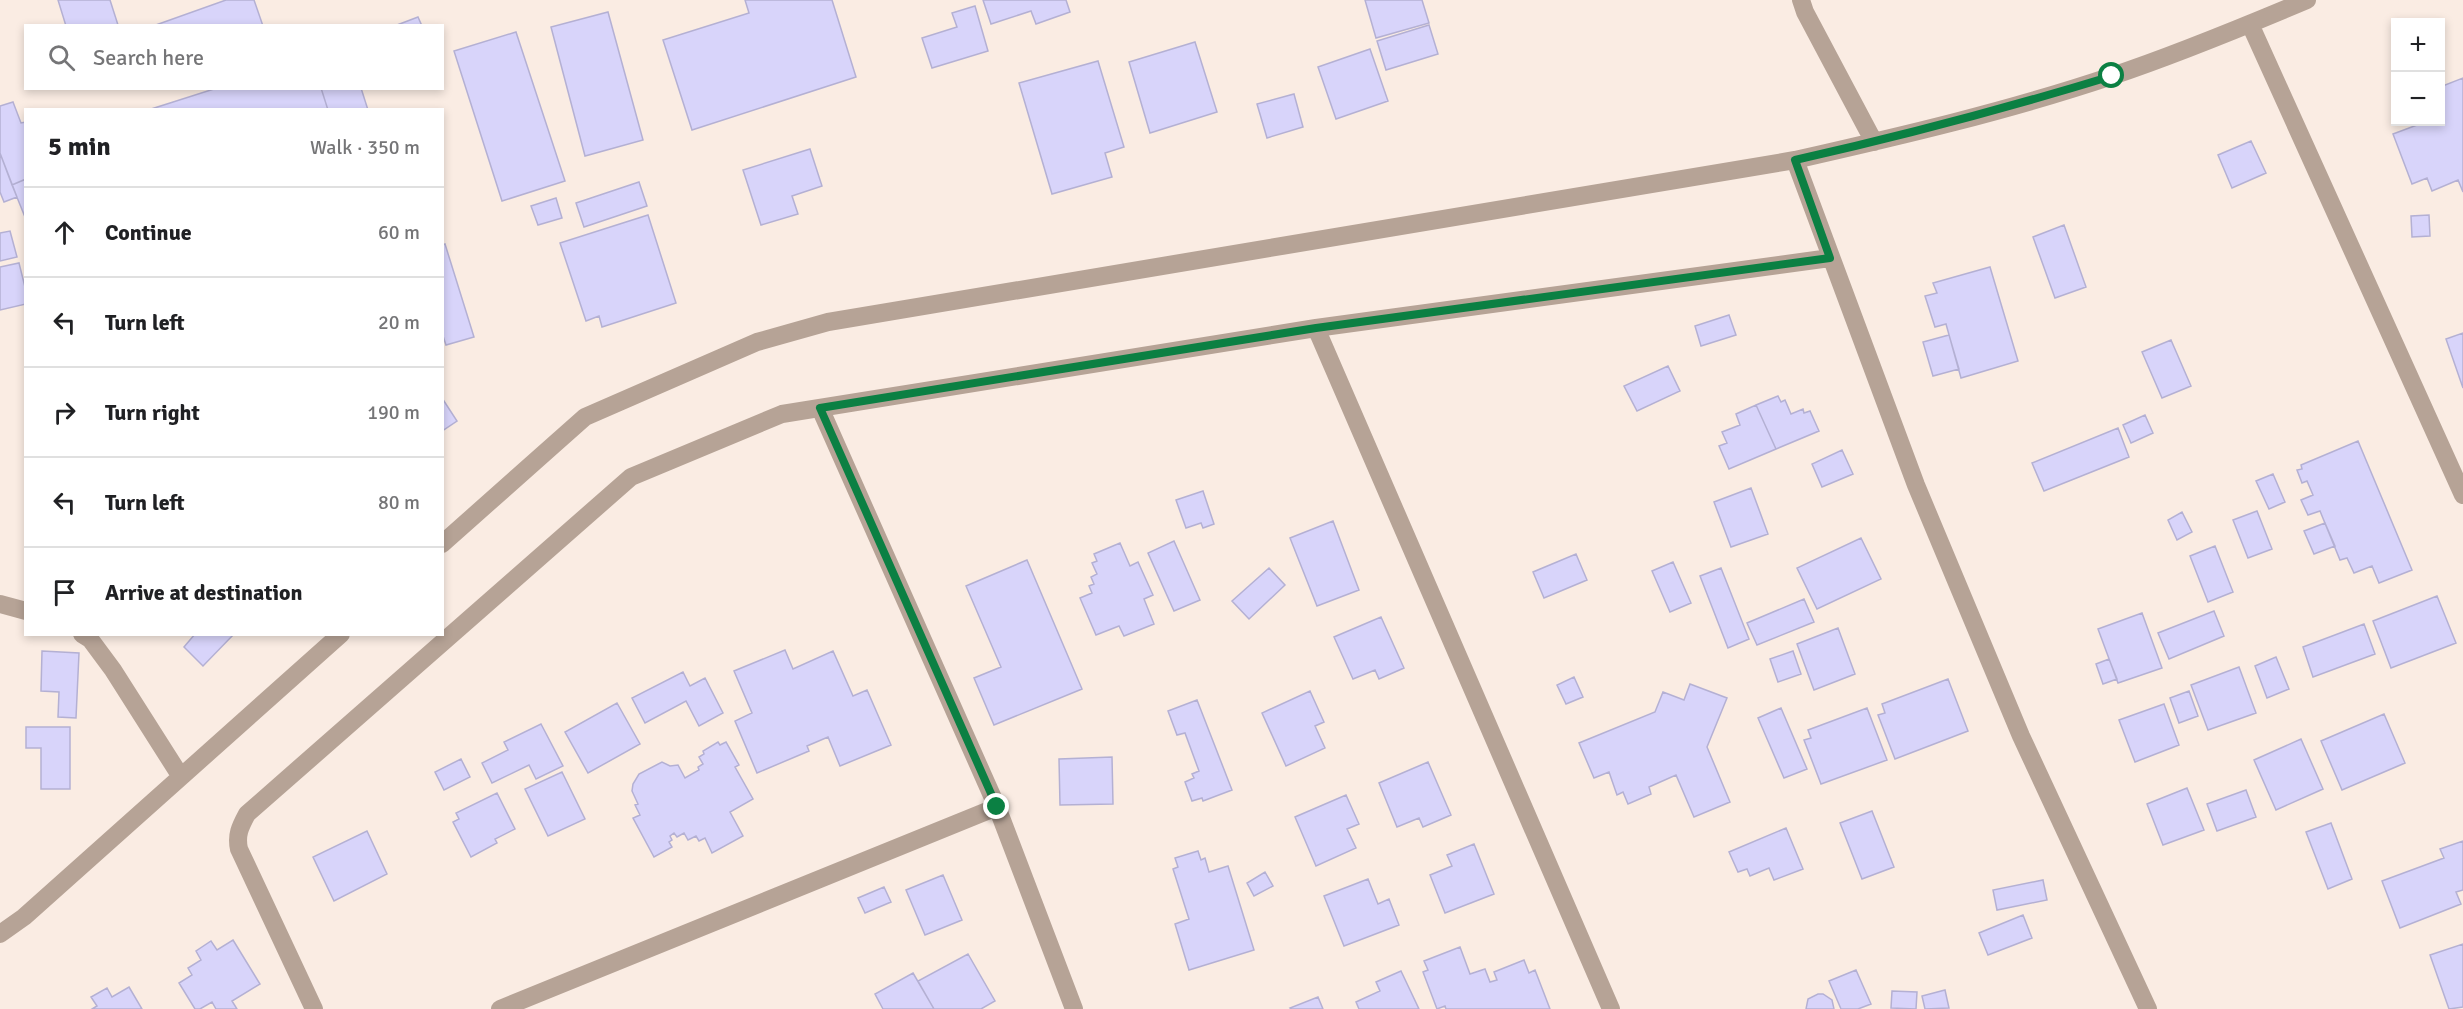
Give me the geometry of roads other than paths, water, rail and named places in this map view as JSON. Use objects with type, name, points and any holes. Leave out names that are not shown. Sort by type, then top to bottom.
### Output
[{"type":"street","points":[[1801,0],[1805,12],[1874,142]]},
{"type":"street","points":[[444,542],[585,417],[757,342],[818,325],[1795,160],[1996,111],[2112,76],[2307,0]]},
{"type":"street","points":[[2250,24],[2463,495]]},
{"type":"street","points":[[1795,160],[1916,485],[2017,725],[2148,1009]]},
{"type":"street","points":[[314,1009],[239,849],[237,839],[239,828],[247,814],[631,477],[782,414],[1316,328],[1830,258]]},
{"type":"street","points":[[1316,328],[1611,1009]]},
{"type":"street","points":[[820,408],[997,807],[1074,1009]]},
{"type":"street","points":[[0,604],[24,610]]},
{"type":"street","points":[[85,636],[90,639],[113,670],[181,777]]},
{"type":"street","points":[[0,934],[24,917],[339,636]]},
{"type":"street","points":[[500,1009],[997,807]]}]
